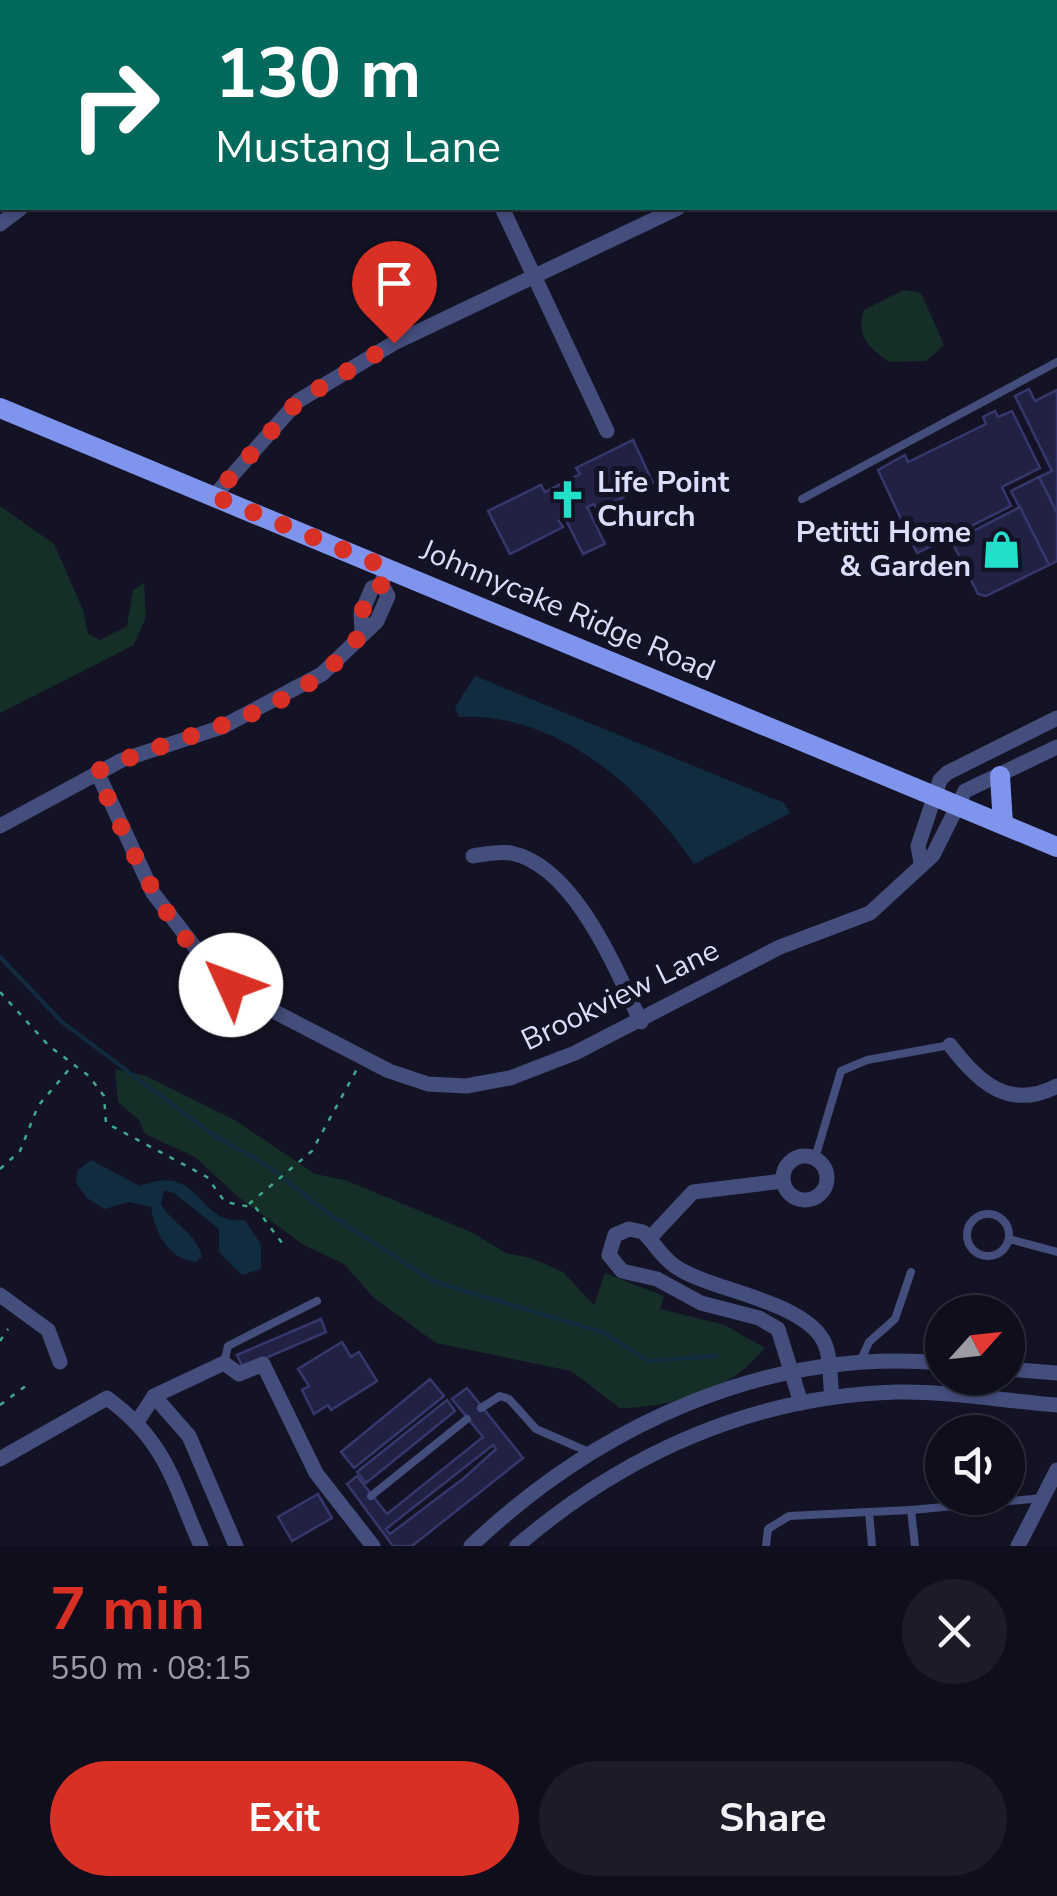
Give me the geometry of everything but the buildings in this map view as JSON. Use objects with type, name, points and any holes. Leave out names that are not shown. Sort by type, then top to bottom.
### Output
[{"type":"main road","name":"Johnnycake Ridge Road","points":[[0,408],[214,496],[384,576],[935,793],[1057,847]]},
{"type":"main road","points":[[1000,776],[1002,824]]},
{"type":"street","points":[[503,210],[608,431]]},
{"type":"street","points":[[214,496],[298,401],[394,343],[674,210]]},
{"type":"street","points":[[0,826],[96,772],[259,709],[322,674],[377,621],[388,596],[384,576]]},
{"type":"street","points":[[921,862],[918,846],[935,793],[947,773],[1057,718]]},
{"type":"street","points":[[959,803],[965,791],[1057,747]]},
{"type":"street","name":"Brookview Lane","points":[[96,772],[153,894],[214,972],[256,1002],[363,1058],[428,1084],[488,1084],[575,1053],[780,948],[870,912],[902,888],[921,862],[933,855],[959,803]]},
{"type":"street","points":[[472,856],[513,854],[561,884],[597,934],[641,1022]]},
{"type":"street","points":[[950,1045],[978,1081],[1022,1096],[1037,1096],[1057,1086]]},
{"type":"street","points":[[802,1156],[815,1158],[827,1175],[821,1194],[802,1200],[790,1194],[783,1181],[790,1162],[802,1156]]},
{"type":"street","points":[[650,1238],[693,1192],[730,1184],[783,1181]]},
{"type":"street","points":[[802,1403],[784,1342],[769,1322],[701,1302],[658,1279],[622,1271],[612,1261],[608,1248],[615,1235],[636,1229],[650,1238],[664,1259],[684,1273],[719,1288],[766,1300],[800,1320],[827,1347],[832,1397]]},
{"type":"street","points":[[0,1295],[48,1330],[60,1362]]},
{"type":"street","points":[[471,1546],[520,1499],[588,1452],[706,1395],[793,1371],[860,1362],[925,1363]]},
{"type":"street","points":[[137,1422],[154,1396],[224,1363],[238,1374],[263,1364],[316,1473],[354,1511],[373,1546]]},
{"type":"street","points":[[1025,1370],[1057,1373]]},
{"type":"street","points":[[517,1546],[562,1507],[610,1475],[736,1417],[832,1397],[900,1392],[1057,1406]]},
{"type":"street","points":[[154,1396],[189,1436],[236,1546]]},
{"type":"street","points":[[0,1459],[107,1398],[137,1422],[177,1479],[195,1545]]},
{"type":"street","points":[[1018,1546],[1057,1470]]},
{"type":"lane","points":[[802,498],[1057,362]]},
{"type":"lane","points":[[815,1158],[842,1071],[867,1060],[950,1045]]},
{"type":"lane","points":[[991,1214],[1003,1220],[1009,1239],[997,1255],[984,1256],[972,1249],[967,1236],[977,1218],[991,1214]]},
{"type":"lane","points":[[1009,1239],[1057,1252]]},
{"type":"lane","points":[[860,1362],[869,1342],[895,1319],[912,1272]]},
{"type":"lane","points":[[224,1363],[228,1346],[317,1302]]},
{"type":"lane","points":[[481,1408],[500,1396],[509,1399],[536,1430],[588,1452]]},
{"type":"lane","points":[[372,1496],[467,1419]]},
{"type":"lane","points":[[766,1546],[768,1529],[789,1516],[1042,1498]]},
{"type":"lane","points":[[911,1510],[915,1546]]},
{"type":"lane","points":[[869,1512],[872,1546]]},
{"type":"path","points":[[0,992],[72,1066],[89,1076],[104,1096],[106,1123],[207,1177],[225,1202],[256,1208],[285,1247]]},
{"type":"path","points":[[248,1204],[312,1151],[363,1058]]},
{"type":"path","points":[[0,1169],[20,1151],[38,1106],[72,1066]]},
{"type":"path","points":[[0,1341],[8,1329]]},
{"type":"path","points":[[0,1405],[31,1382]]},
{"type":"green space","points":[[903,290],[921,293],[944,345],[926,361],[890,362],[870,346],[863,334],[864,310]]},
{"type":"green space","points":[[0,506],[54,544],[83,610],[88,634],[100,640],[127,626],[133,590],[144,583],[146,617],[134,645],[0,713]]},
{"type":"green space","points":[[115,1069],[146,1076],[233,1119],[315,1174],[345,1180],[471,1232],[506,1253],[531,1258],[563,1272],[594,1305],[605,1273],[664,1296],[660,1309],[725,1325],[765,1348],[735,1375],[700,1394],[661,1404],[620,1408],[571,1371],[436,1343],[374,1298],[344,1264],[302,1244],[237,1196],[195,1157],[145,1134],[139,1120],[118,1102]]},
{"type":"water","points":[[475,676],[784,803],[790,813],[694,864],[649,808],[593,760],[529,727],[495,718],[459,717],[455,707]]},
{"type":"water","points":[[91,1160],[140,1186],[176,1182],[216,1214],[245,1220],[261,1245],[261,1269],[242,1275],[219,1252],[219,1229],[174,1193],[164,1190],[161,1204],[195,1242],[202,1257],[195,1262],[177,1255],[164,1243],[151,1207],[128,1202],[105,1209],[87,1198],[76,1183],[78,1170]]},
{"type":"waterway","points":[[0,957],[62,1022],[209,1132],[268,1166],[330,1215],[435,1282],[602,1332],[648,1361],[716,1356]]},
{"type":"place","name":"Life Point Church","points":[[567,499]]},
{"type":"place","name":"Petitti Home & Garden","points":[[1001,549]]},
{"type":"route","points":[[231,985],[194,950],[153,894],[96,772],[259,709],[322,674],[362,632],[361,614],[372,588],[382,585],[385,567],[214,496],[298,401],[394,343]]}]
